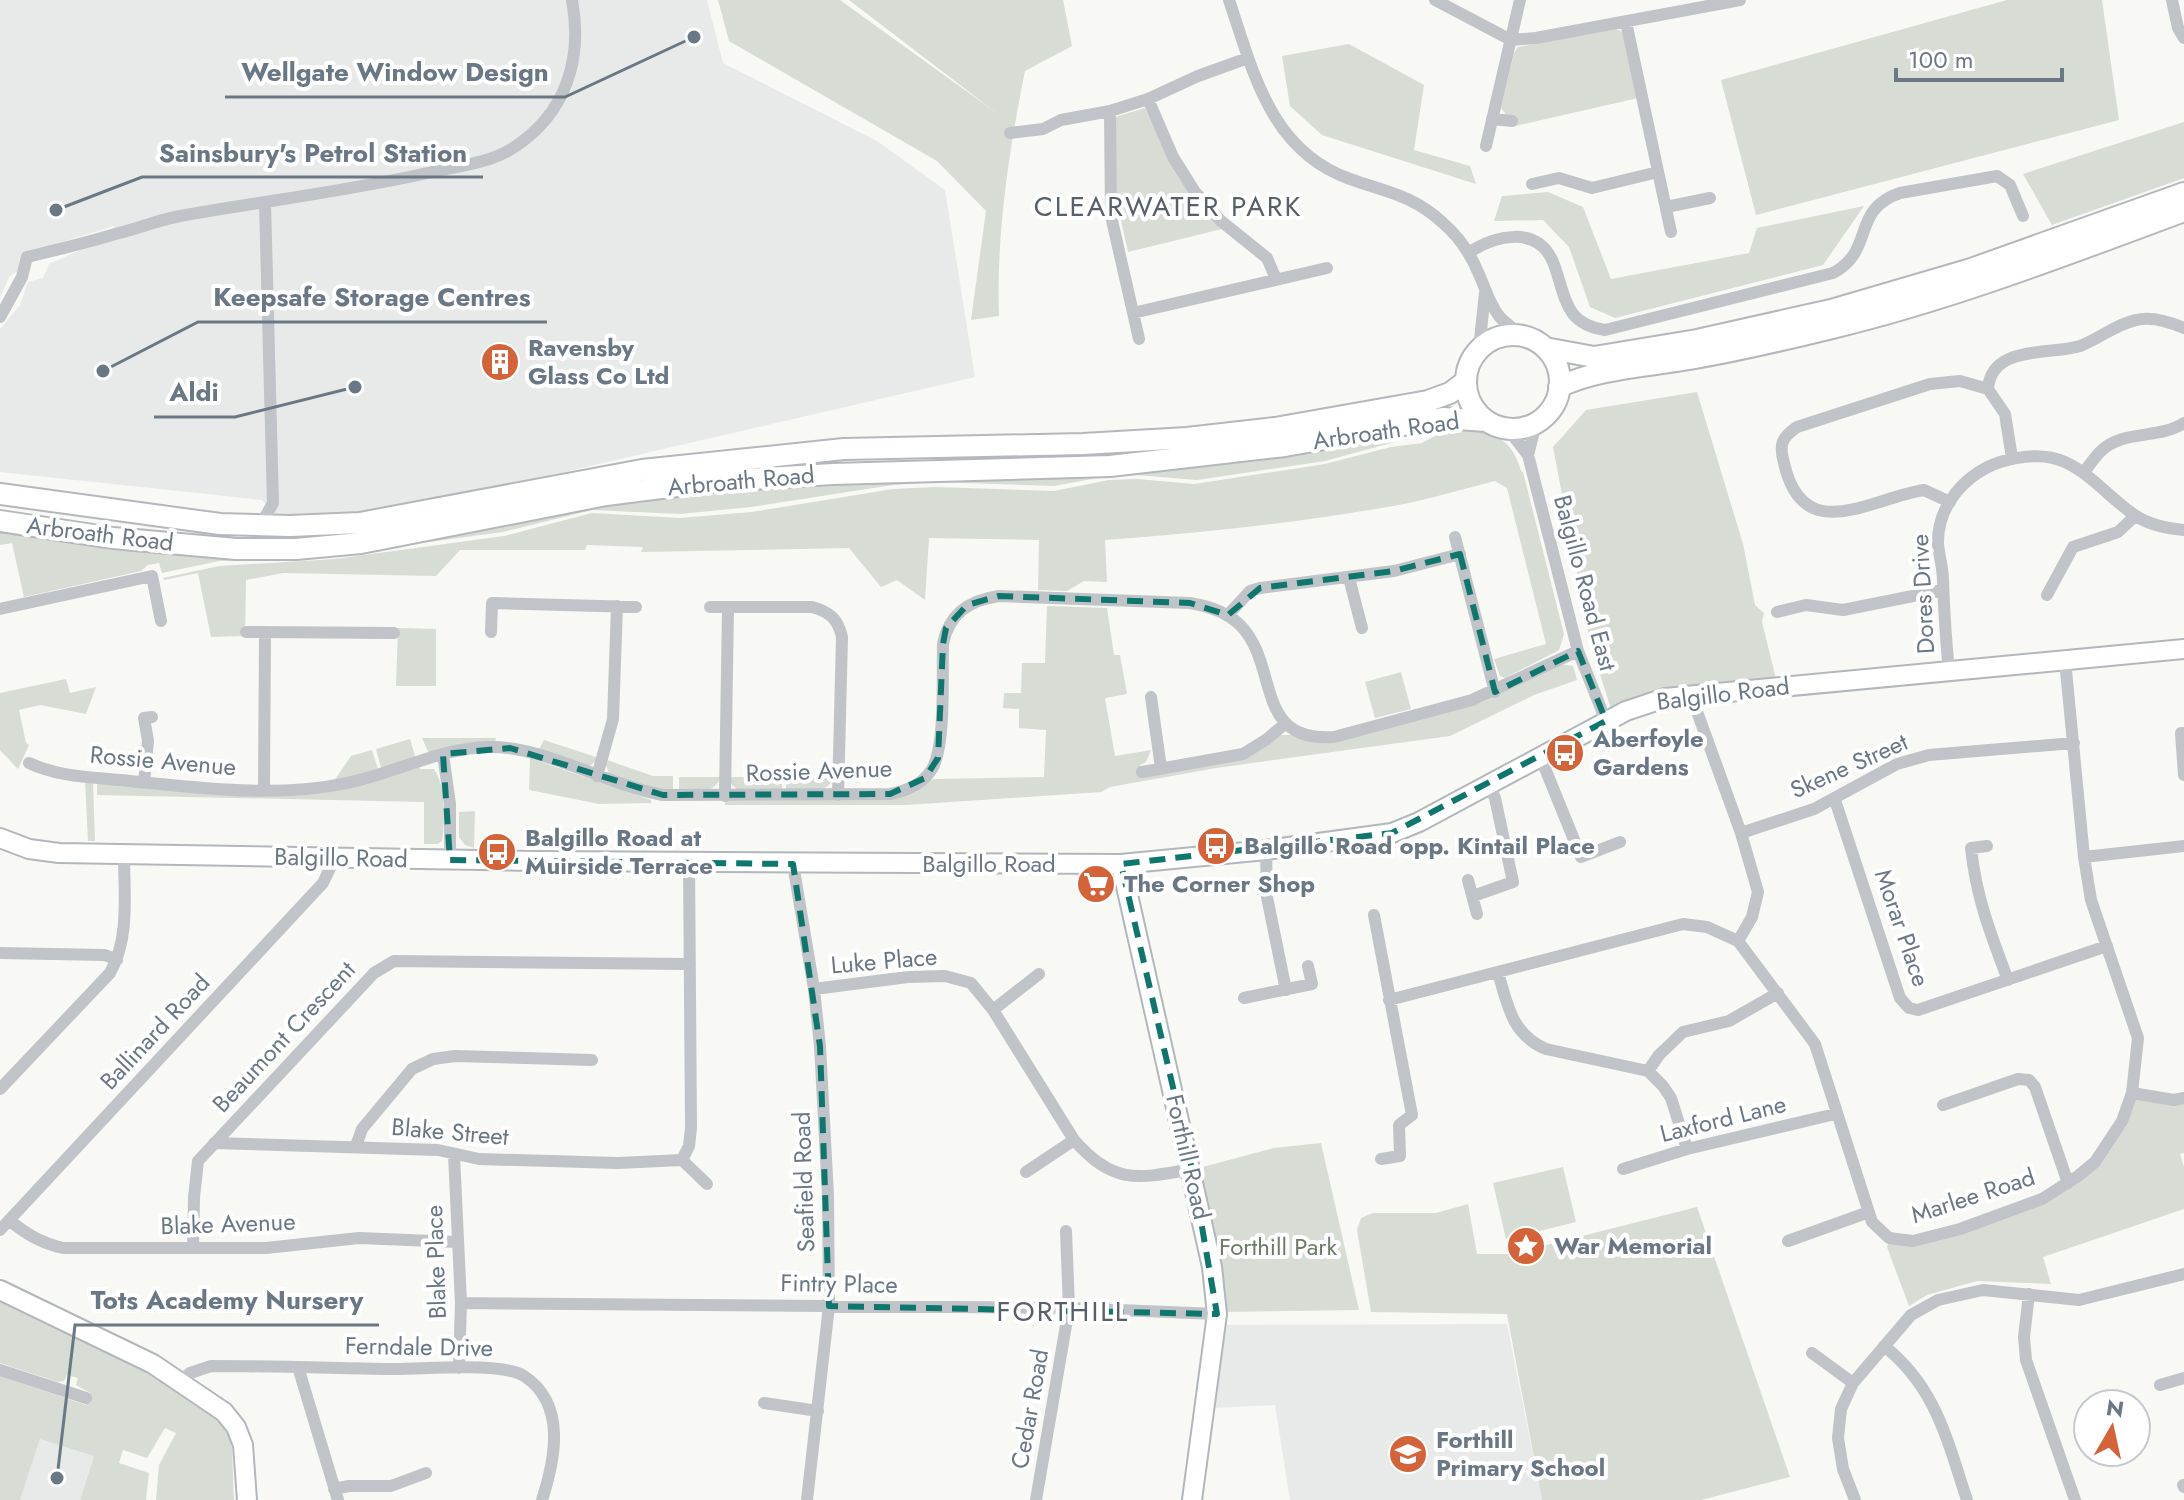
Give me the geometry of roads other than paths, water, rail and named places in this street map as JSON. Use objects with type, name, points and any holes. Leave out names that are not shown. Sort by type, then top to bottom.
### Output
[{"type":"main road","points":[[1545,348],[1557,366],[1559,387],[1555,402],[1547,414],[1536,423],[1522,428],[1508,429],[1486,421],[1471,403],[1466,381],[1472,359],[1479,349],[1499,337],[1522,336],[1545,348],[1594,357],[1712,337],[1831,310],[1971,269],[2184,193]]},
{"type":"main road","points":[[1559,387],[1585,376],[1730,351],[1912,306],[1977,286],[2184,211]]},
{"type":"main road","name":"Arbroath Road","points":[[0,494],[220,524],[290,526],[360,523],[642,470],[844,449],[1083,444],[1187,438],[1275,428],[1428,401],[1450,393],[1466,381]]},
{"type":"main road","name":"Arbroath Road","points":[[0,521],[113,538],[236,549],[296,549],[361,543],[606,495],[716,481],[833,474],[1110,466],[1285,446],[1443,418],[1486,421]]},
{"type":"street","points":[[0,317],[22,277],[27,257],[176,217],[425,174],[494,158],[513,148],[548,116],[568,85],[575,55],[576,25],[572,0]]},
{"type":"street","points":[[1229,0],[1269,111],[1296,146],[1333,172],[1398,193],[1420,204],[1449,229],[1468,253],[1497,313],[1522,336]]},
{"type":"street","points":[[1435,0],[1511,40],[1740,0]]},
{"type":"street","points":[[1486,146],[1520,0]]},
{"type":"street","points":[[2172,0],[2178,28],[2184,38]]},
{"type":"street","points":[[1626,22],[1671,232]]},
{"type":"street","points":[[1010,133],[1043,129],[1072,117],[1110,111],[1148,99],[1248,58]]},
{"type":"street","points":[[1148,99],[1184,176],[1221,221],[1267,258],[1276,279]]},
{"type":"street","points":[[1110,111],[1111,216],[1139,339]]},
{"type":"street","points":[[1492,119],[1512,121]]},
{"type":"street","points":[[1532,184],[1559,178],[1592,188],[1658,172]]},
{"type":"street","points":[[1468,253],[1487,241],[1500,238],[1514,236],[1535,241],[1548,253],[1573,315],[1592,327],[1605,330],[1833,273],[1850,262],[1859,249],[1868,215],[1873,209],[1890,196],[1900,193],[1997,176],[2010,185],[2023,216]]},
{"type":"street","points":[[1666,207],[1710,198]]},
{"type":"street","points":[[260,526],[273,503],[265,203]]},
{"type":"street","points":[[1133,313],[1327,268]]},
{"type":"street","points":[[1479,349],[1485,293]]},
{"type":"street","points":[[1988,389],[1989,380],[1997,370],[2016,355],[2082,345],[2136,320],[2155,319],[2183,326]]},
{"type":"street","points":[[1950,502],[1924,490],[1849,512],[1819,511],[1803,501],[1786,473],[1780,449],[1784,436],[1797,427],[1930,384],[1960,381],[1988,389],[2005,414],[2012,458]]},
{"type":"street","name":"Balgillo Road East","points":[[1528,455],[1536,423]]},
{"type":"street","points":[[2084,472],[2100,451],[2113,442],[2176,428],[2184,423]]},
{"type":"street","name":"Balgillo Road East","points":[[1508,429],[1528,455],[1578,651],[1606,721]]},
{"type":"street","name":"Dores Drive","points":[[1949,671],[1938,542],[1942,520],[1950,502],[1964,482],[1983,468],[2012,458],[2040,456],[2063,461],[2084,472],[2135,516],[2158,527],[2184,530]]},
{"type":"street","points":[[273,503],[290,526]]},
{"type":"street","points":[[2047,595],[2073,547],[2118,532],[2135,516]]},
{"type":"street","points":[[1455,537],[1495,692]]},
{"type":"street","points":[[1460,554],[1394,571],[1250,591],[1228,615],[1251,640],[1259,656],[1271,701],[1286,723],[1308,737],[1334,737],[1495,692],[1578,651]]},
{"type":"street","name":"Arbroath Road","points":[[0,609],[152,576],[161,621]]},
{"type":"street","points":[[1349,578],[1362,628]]},
{"type":"street","points":[[1777,612],[1806,605],[1843,610],[1943,590]]},
{"type":"street","name":"Rossie Avenue","points":[[29,763],[59,774],[296,791],[340,784],[465,748],[510,748],[641,791],[663,795],[890,794],[915,785],[932,770],[940,745],[946,628],[967,605],[983,598],[999,596],[1190,603],[1209,606],[1228,615]]},
{"type":"street","points":[[491,632],[492,603],[636,607]]},
{"type":"street","points":[[597,776],[613,719],[617,606]]},
{"type":"street","points":[[710,607],[812,607],[834,617],[842,637],[838,795]]},
{"type":"street","points":[[725,796],[728,607]]},
{"type":"street","points":[[246,632],[374,639],[394,633]]},
{"type":"street","points":[[264,790],[265,632]]},
{"type":"street","name":"Balgillo Road","points":[[0,838],[29,849],[59,853],[793,864],[1121,864],[1266,850],[1392,833],[1419,822],[1606,721],[1646,703],[1691,695],[2184,649]]},
{"type":"street","name":"Marlee Road","points":[[1738,941],[1815,1044],[1869,1212],[1876,1228],[1889,1238],[1913,1241],[1960,1229],[2031,1203],[2068,1183],[2095,1162],[2122,1121],[2132,1093],[2138,1038],[2091,900],[2065,660]]},
{"type":"street","points":[[1389,1000],[1683,924],[1707,927],[1738,941],[1752,917],[1758,892],[1741,833],[1691,695]]},
{"type":"street","points":[[1151,697],[1161,768]]},
{"type":"street","points":[[144,782],[148,741],[144,718],[152,717]]},
{"type":"street","points":[[1142,772],[1243,754],[1286,723]]},
{"type":"street","points":[[2184,733],[2181,733],[2184,775]]},
{"type":"street","name":"Skene Street","points":[[1741,833],[1835,800],[1897,764],[1929,755],[2074,743]]},
{"type":"street","points":[[443,754],[450,804],[450,860]]},
{"type":"street","points":[[1540,756],[1581,857],[1620,842]]},
{"type":"street","points":[[1473,896],[1513,882],[1495,798],[1489,785]]},
{"type":"street","name":"Morar Place","points":[[1835,800],[1904,1003],[1909,1008],[1918,1010],[2107,946]]},
{"type":"street","points":[[1987,846],[1971,848],[1974,878],[1980,905],[2008,980]]},
{"type":"street","points":[[2084,857],[2184,846]]},
{"type":"street","points":[[1266,850],[1267,897],[1286,990]]},
{"type":"street","points":[[0,1089],[110,973],[117,960],[123,939],[124,854]]},
{"type":"street","name":"Ballinard Road","points":[[3,1226],[323,883],[331,866],[331,858]]},
{"type":"street","points":[[689,862],[691,1128],[689,1146],[682,1160],[707,1184]]},
{"type":"street","name":"Seafield Road","points":[[793,864],[814,989],[828,1195],[829,1306],[807,1500]]},
{"type":"street","name":"Forthill Road","points":[[1121,864],[1212,1267],[1217,1314],[1192,1500]]},
{"type":"street","points":[[1468,880],[1477,914]]},
{"type":"street","points":[[1374,915],[1412,1115],[1399,1125],[1400,1156],[1381,1159]]},
{"type":"street","points":[[0,953],[105,955],[117,960]]},
{"type":"street","name":"Beaumont Crescent","points":[[193,1248],[198,1161],[374,973],[394,961],[690,964]]},
{"type":"street","points":[[1244,998],[1312,984],[1308,966]]},
{"type":"street","points":[[1498,972],[1518,1030],[1534,1044],[1648,1071],[1671,1098],[1687,1149]]},
{"type":"street","points":[[993,1010],[1039,974]]},
{"type":"street","name":"Luke Place","points":[[814,989],[908,977],[945,976],[971,983],[993,1010],[1074,1140],[1103,1167],[1121,1176],[1152,1176],[1192,1169]]},
{"type":"street","points":[[1648,1071],[1659,1055],[1683,1032],[1729,1021],[1778,993]]},
{"type":"street","points":[[356,1146],[362,1129],[412,1069],[433,1059],[455,1056],[592,1060]]},
{"type":"street","points":[[1943,1105],[2018,1079],[2029,1080],[2035,1087],[2068,1183]]},
{"type":"street","points":[[2132,1093],[2174,1100],[2184,1098]]},
{"type":"street","name":"Laxford Lane","points":[[1623,1169],[1687,1149],[1835,1114]]},
{"type":"street","points":[[1026,1172],[1074,1140]]},
{"type":"street","name":"Blake Street","points":[[214,1143],[438,1150],[479,1159],[618,1163],[682,1160]]},
{"type":"street","name":"Blake Place","points":[[454,1155],[461,1303],[459,1368]]},
{"type":"street","points":[[1788,1241],[1869,1212]]},
{"type":"street","name":"Blake Avenue","points":[[3,1226],[63,1248],[266,1248],[359,1238],[457,1242]]},
{"type":"street","name":"Cedar Road","points":[[1036,1500],[1069,1308],[1066,1231]]},
{"type":"street","points":[[1855,1500],[1843,1469],[1838,1438],[1841,1409],[1853,1383],[1911,1315],[1938,1300],[1983,1290],[2079,1300],[2184,1274]]},
{"type":"street","points":[[0,1290],[153,1364],[224,1412],[236,1427],[243,1445],[247,1500]]},
{"type":"street","points":[[2029,1294],[2024,1337],[2026,1360],[2075,1500]]},
{"type":"street","name":"Fintry Place","points":[[461,1303],[1069,1308],[1217,1314]]},
{"type":"street","points":[[1884,1346],[1906,1363],[1937,1411],[1967,1500]]},
{"type":"street","points":[[1812,1353],[1853,1383]]},
{"type":"street","name":"Ferndale Drive","points":[[181,1381],[190,1373],[211,1366],[512,1371],[535,1385],[544,1398],[555,1435],[554,1456],[542,1500]]},
{"type":"street","points":[[298,1367],[336,1495],[349,1486],[391,1486],[426,1473]]},
{"type":"street","points":[[0,1370],[86,1398]]},
{"type":"street","points":[[2160,1385],[2184,1378]]},
{"type":"street","points":[[68,1392],[72,1379]]},
{"type":"street","points":[[764,1403],[818,1411]]},
{"type":"place","name":"Wellgate Window Design","points":[[694,37]]},
{"type":"place","name":"Sainsbury's Petrol Station","points":[[56,210]]},
{"type":"place","name":"Ravensby Glass Co Ltd","points":[[500,362]]},
{"type":"place","name":"Keepsafe Storage Centres","points":[[103,371]]},
{"type":"place","name":"Aldi","points":[[355,387]]},
{"type":"place","name":"Aberfoyle Gardens","points":[[1565,753]]},
{"type":"place","name":"Balgillo Road opp. Kintail Place","points":[[1216,846]]},
{"type":"place","name":"Balgillo Road at Muirside Terrace","points":[[497,852]]},
{"type":"place","name":"The Corner Shop","points":[[1096,884]]},
{"type":"place","name":"War Memorial","points":[[1526,1246]]},
{"type":"place","name":"Forthill Primary School","points":[[1408,1454]]},
{"type":"place","name":"Tots Academy Nursery","points":[[57,1478]]},
{"type":"district","name":"CLEARWATER PARK","points":[[1168,206]]},
{"type":"district","name":"FORTHILL","points":[[1063,1311]]},
{"type":"park label","name":"Forthill Park","points":[[1278,1247]]}]
